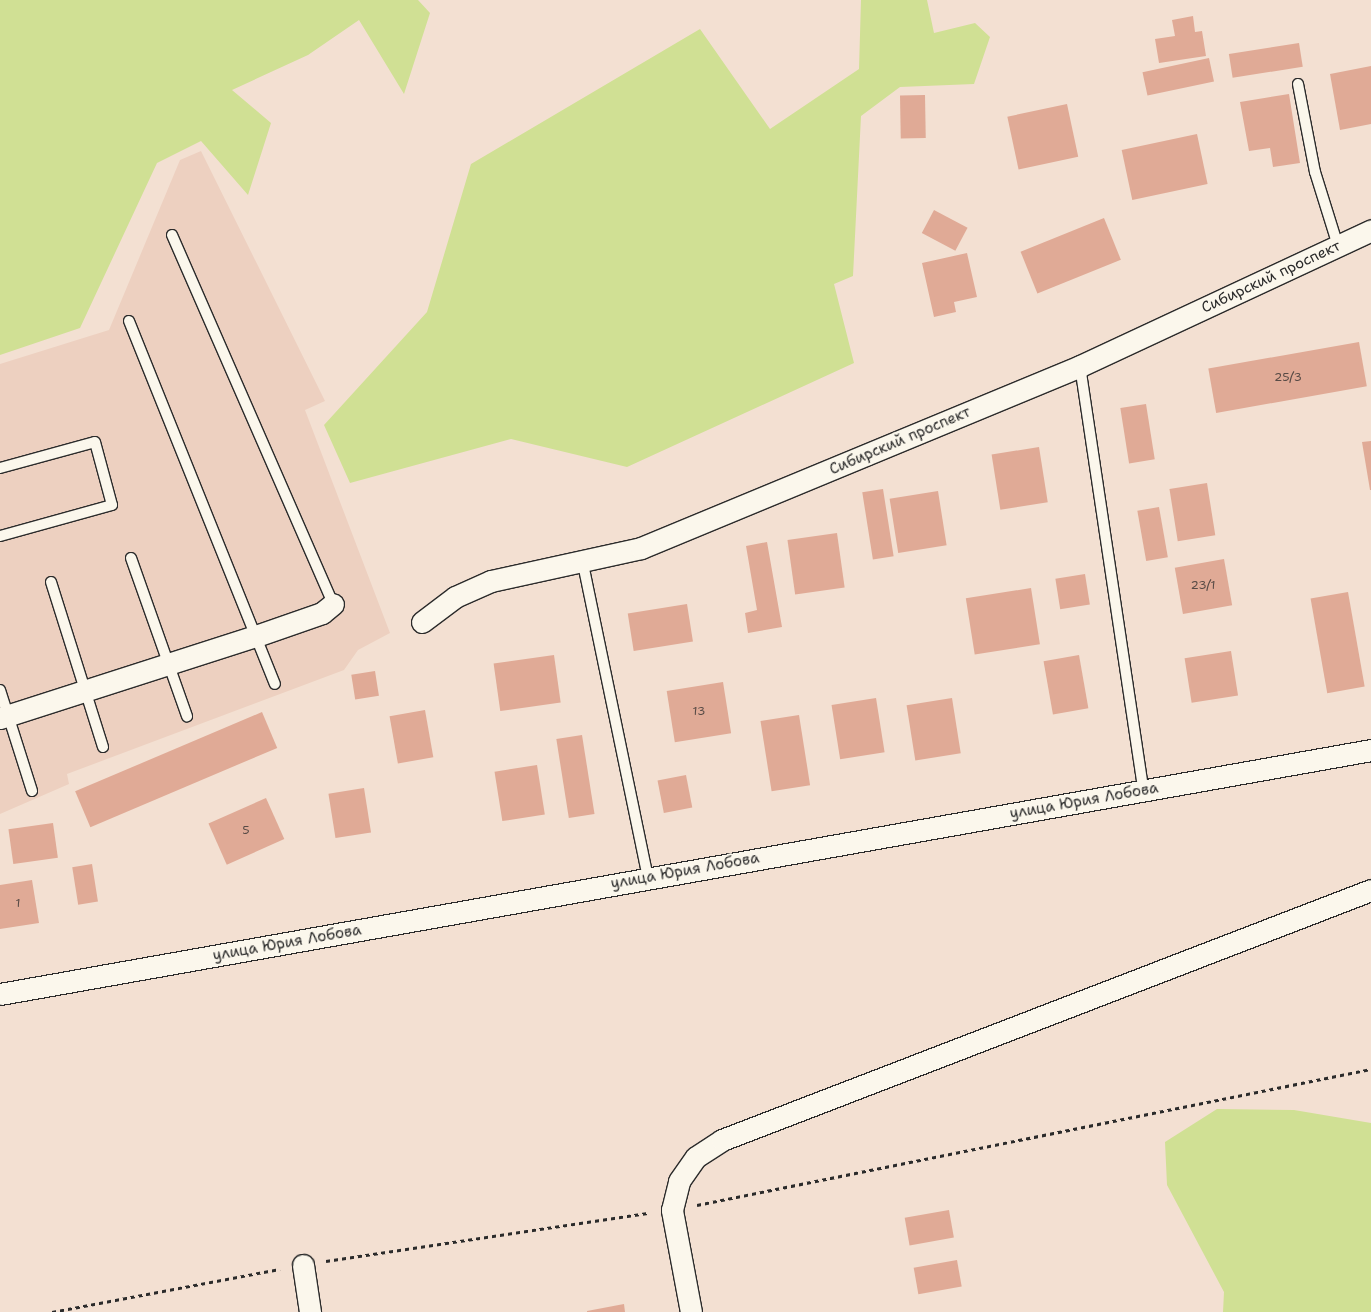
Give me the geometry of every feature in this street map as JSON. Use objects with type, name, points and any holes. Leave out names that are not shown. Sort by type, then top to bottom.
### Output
[{"type":"street","name":"Сибирский проспект","points":[[422,622],[455,597],[491,581],[583,564],[641,548],[1080,366],[1371,230]]},
{"type":"street","points":[[4,717],[256,636],[322,613],[333,604]]},
{"type":"street","name":"улица Юрия Лобова","points":[[0,994],[1371,750]]},
{"type":"street","points":[[691,1312],[672,1210],[680,1181],[696,1157],[722,1140],[1371,890]]},
{"type":"street","points":[[303,1265],[310,1312]]},
{"type":"lane","points":[[1298,84],[1315,172],[1338,246]]},
{"type":"lane","points":[[172,235],[333,604]]},
{"type":"lane","points":[[129,321],[275,684]]},
{"type":"lane","points":[[1080,366],[1144,790]]},
{"type":"lane","points":[[0,468],[94,442],[112,505],[0,536]]},
{"type":"lane","points":[[131,558],[187,716]]},
{"type":"lane","points":[[583,564],[648,878]]},
{"type":"lane","points":[[51,582],[103,748]]},
{"type":"lane","points":[[0,690],[4,717],[32,791]]},
{"type":"path","points":[[52,1312],[303,1265],[672,1210],[1371,1069]]},
{"type":"shaded area","points":[[201,151],[325,401],[305,410],[390,633],[358,650],[344,670],[67,774],[69,784],[0,814],[0,364],[109,330],[180,160]]},
{"type":"green space","points":[[0,0],[418,0],[430,13],[404,94],[359,20],[308,55],[232,90],[271,123],[248,195],[201,141],[157,163],[80,328],[0,355]]},
{"type":"green space","points":[[861,0],[927,0],[934,33],[975,23],[990,37],[974,84],[900,87],[861,116],[853,276],[834,284],[854,363],[627,467],[511,439],[350,483],[324,425],[427,312],[471,164],[700,29],[770,129],[859,69]]},
{"type":"green space","points":[[1217,1109],[1294,1110],[1371,1123],[1371,1312],[1223,1312],[1224,1292],[1167,1185],[1165,1142]]},
{"type":"building","points":[[1193,16],[1195,32],[1202,31],[1206,56],[1159,63],[1155,39],[1175,36],[1172,20]]},
{"type":"building","points":[[1299,43],[1303,67],[1233,78],[1229,54]]},
{"type":"building","points":[[1209,58],[1214,81],[1147,96],[1142,72]]},
{"type":"building","points":[[1371,66],[1371,124],[1340,130],[1330,74]]},
{"type":"building","points":[[1289,94],[1300,163],[1273,167],[1270,148],[1249,151],[1240,102]]},
{"type":"building","points":[[900,95],[925,95],[926,138],[901,138]]},
{"type":"building","points":[[1067,104],[1078,157],[1019,170],[1007,117]]},
{"type":"building","points":[[1197,134],[1208,184],[1132,200],[1122,150]]},
{"type":"building","points":[[934,210],[968,228],[955,251],[922,233]]},
{"type":"building","points":[[1104,218],[1121,260],[1037,293],[1021,252]]},
{"type":"building","points":[[967,253],[977,297],[954,302],[956,312],[934,317],[922,263]]},
{"type":"building","points":[[1359,342],[1367,386],[1216,413],[1208,369]]},
{"type":"building","points":[[1146,404],[1155,459],[1129,463],[1120,408]]},
{"type":"building","points":[[1371,441],[1371,490],[1370,490],[1362,442]]},
{"type":"building","points":[[1039,447],[1048,502],[1000,510],[992,455]]},
{"type":"building","points":[[1207,483],[1215,535],[1178,541],[1169,489]]},
{"type":"building","points":[[883,489],[894,556],[873,559],[862,492]]},
{"type":"building","points":[[938,491],[947,545],[898,553],[890,499]]},
{"type":"building","points":[[1159,507],[1168,557],[1146,561],[1137,511]]},
{"type":"building","points":[[837,533],[845,587],[795,594],[787,540]]},
{"type":"building","points":[[767,542],[782,627],[748,633],[745,613],[757,610],[746,546]]},
{"type":"building","points":[[1224,559],[1232,605],[1183,614],[1175,568]]},
{"type":"building","points":[[1085,574],[1090,605],[1060,609],[1055,579]]},
{"type":"building","points":[[1031,588],[1040,644],[975,655],[966,598]]},
{"type":"building","points":[[1348,592],[1365,687],[1327,693],[1311,599]]},
{"type":"building","points":[[687,604],[693,642],[634,651],[628,613]]},
{"type":"building","points":[[1231,651],[1238,695],[1192,703],[1185,658]]},
{"type":"building","points":[[554,655],[561,703],[500,711],[494,663]]},
{"type":"building","points":[[1079,655],[1088,708],[1053,714],[1044,661]]},
{"type":"building","points":[[375,671],[379,696],[355,699],[351,675]]},
{"type":"building","points":[[723,682],[731,733],[675,742],[667,691]]},
{"type":"building","points":[[876,698],[885,752],[840,759],[832,705]]},
{"type":"building","points":[[952,698],[961,753],[915,761],[907,705]]},
{"type":"building","points":[[425,710],[433,757],[398,764],[390,716]]},
{"type":"building","points":[[262,712],[277,748],[90,827],[75,791]]},
{"type":"building","points":[[799,715],[810,785],[772,791],[760,721]]},
{"type":"building","points":[[582,735],[595,814],[569,818],[556,739]]},
{"type":"building","points":[[537,765],[545,814],[502,821],[495,772]]},
{"type":"building","points":[[686,775],[692,807],[664,813],[658,781]]},
{"type":"building","points":[[364,788],[371,832],[335,838],[328,794]]},
{"type":"building","points":[[266,798],[284,839],[227,865],[208,824]]},
{"type":"building","points":[[53,823],[58,858],[13,864],[8,829]]},
{"type":"building","points":[[92,864],[98,902],[78,905],[72,867]]},
{"type":"building","points":[[32,880],[39,923],[0,929],[0,885]]},
{"type":"building","points":[[949,1210],[954,1238],[910,1245],[905,1218]]},
{"type":"building","points":[[957,1260],[962,1287],[918,1294],[914,1268]]},
{"type":"building","points":[[624,1304],[625,1312],[587,1312],[587,1311]]}]
